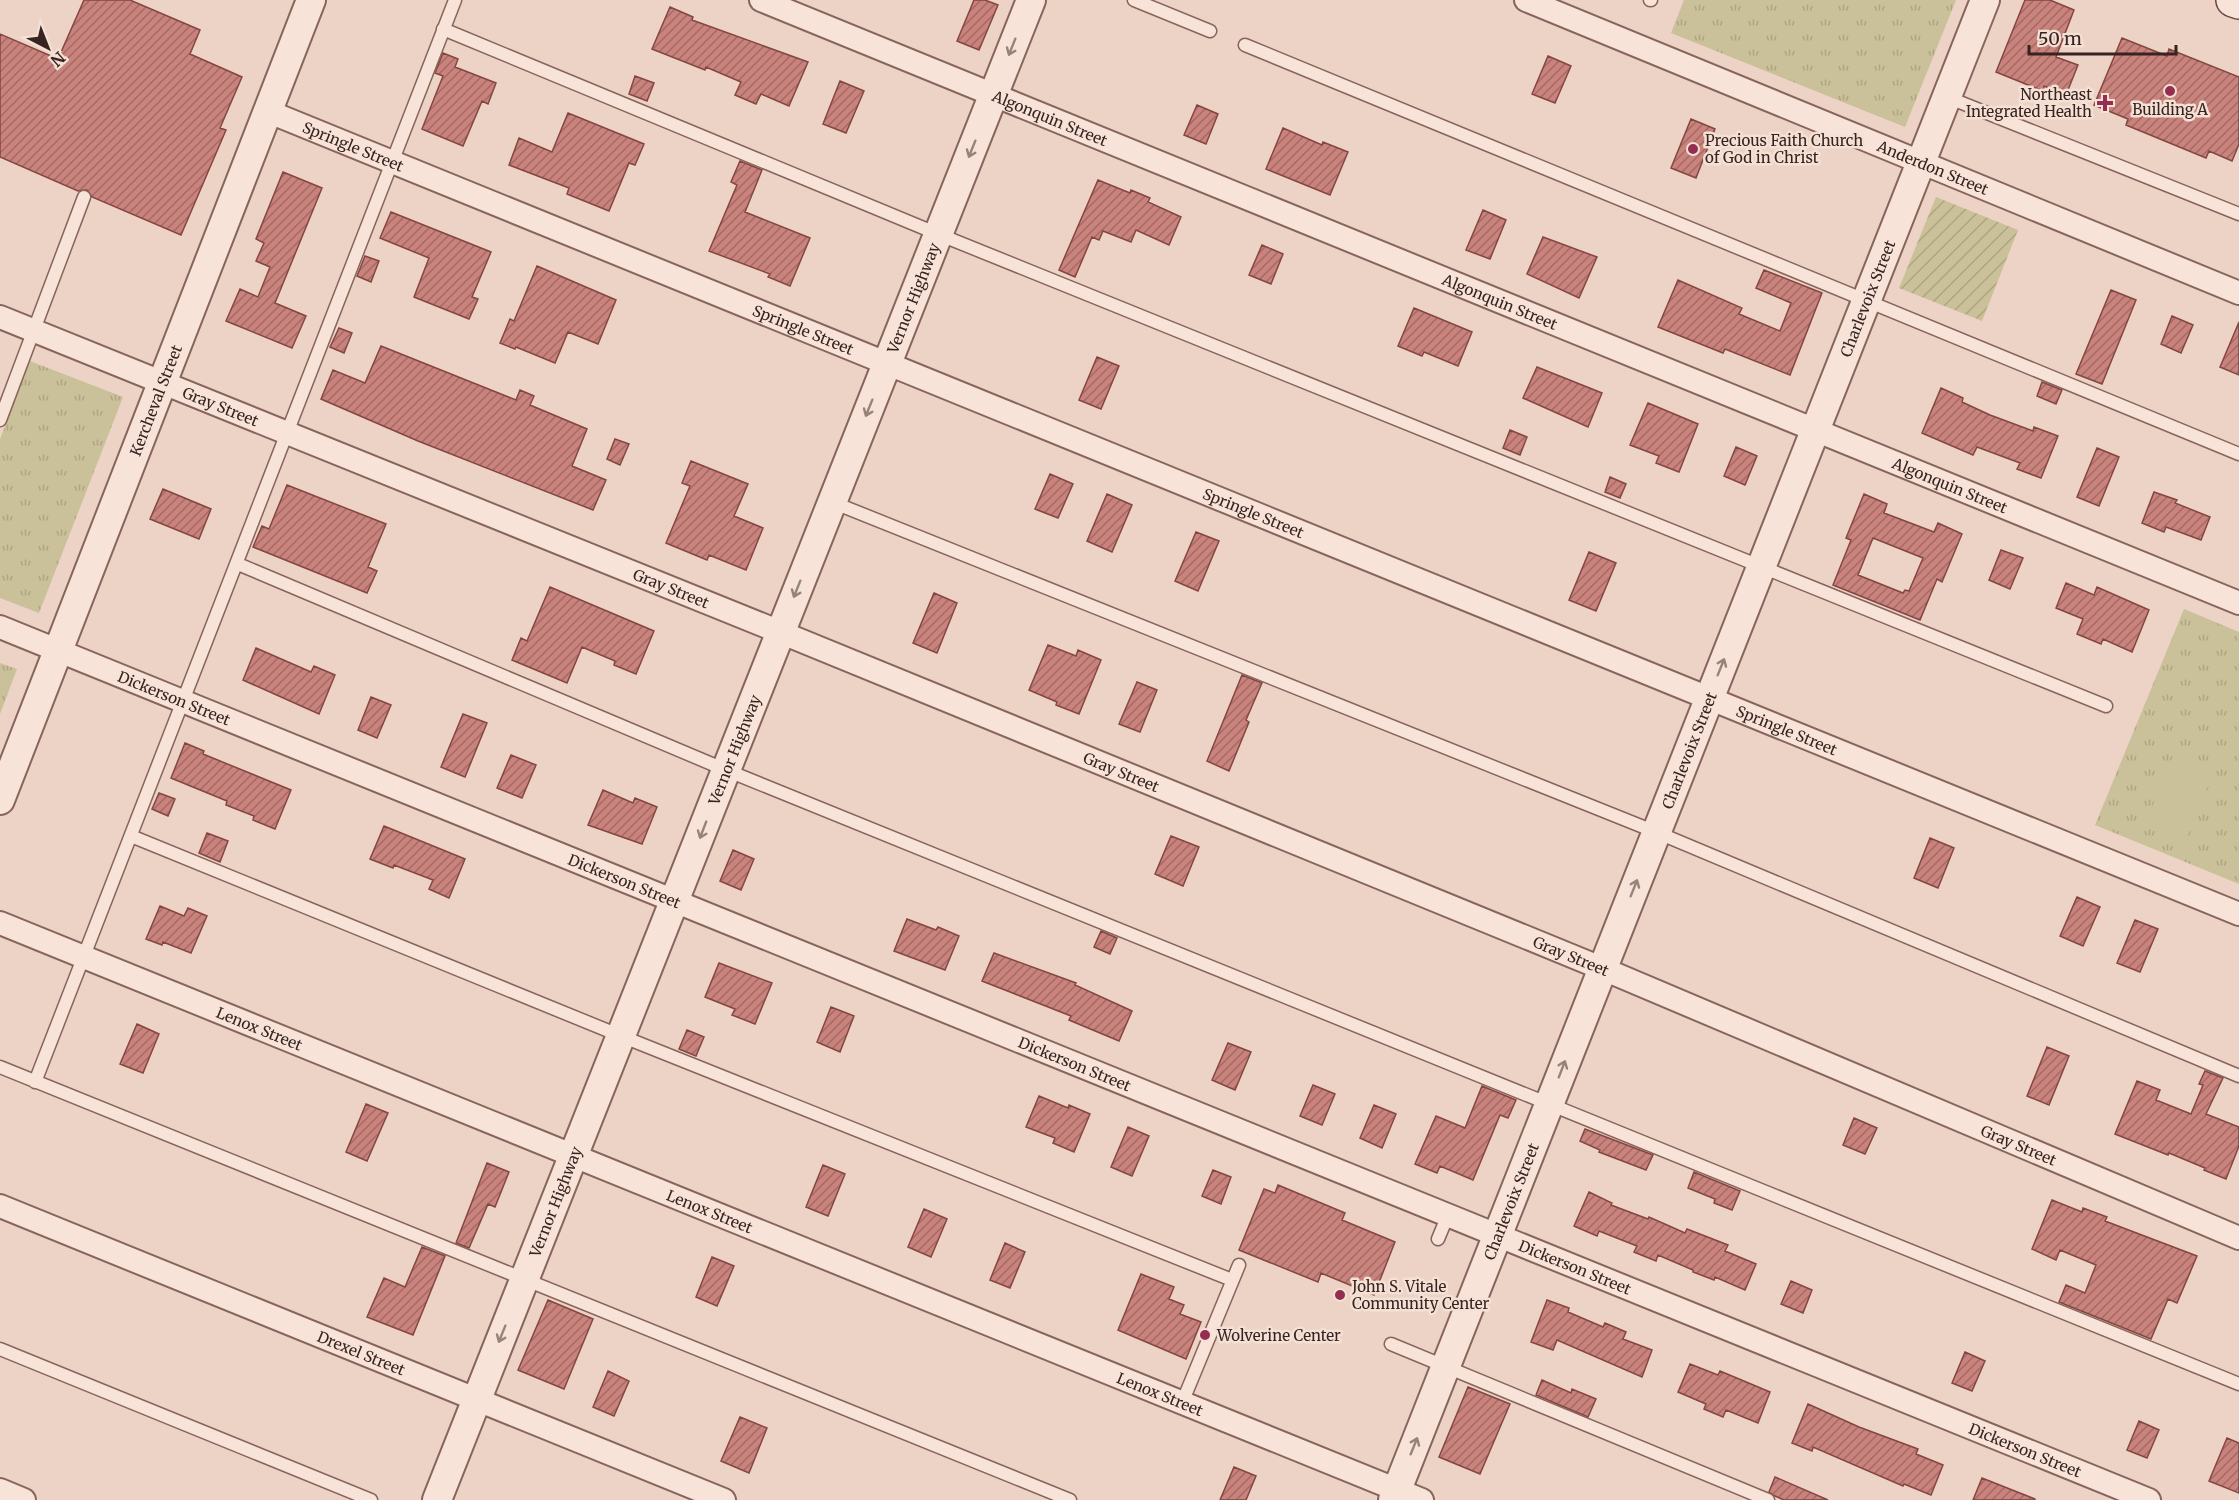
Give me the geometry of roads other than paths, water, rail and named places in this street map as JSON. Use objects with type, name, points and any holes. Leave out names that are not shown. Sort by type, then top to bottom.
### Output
[{"type":"main road","points":[[2233,0],[2239,3]]},
{"type":"street","name":"Kercheval Street","points":[[0,800],[311,0]]},
{"type":"street","name":"Algonquin Street","points":[[761,0],[2239,603]]},
{"type":"street","name":"Vernor Highway","points":[[437,1500],[1031,0]]},
{"type":"street","name":"Anderdon Street","points":[[1526,0],[2239,293]]},
{"type":"street","name":"Charlevoix Street","points":[[1404,1497],[1445,1368],[1985,0]]},
{"type":"street","name":"Springle Street","points":[[267,111],[2239,914]]},
{"type":"street","name":"Gray Street","points":[[0,317],[780,632],[1601,968],[2239,1238]]},
{"type":"street","name":"Dickerson Street","points":[[0,627],[2149,1500]]},
{"type":"street","name":"Lenox Street","points":[[0,923],[1182,1403],[1404,1497]]},
{"type":"street","name":"Drexel Street","points":[[0,1206],[724,1500]]},
{"type":"street","points":[[0,1490],[24,1500]]},
{"type":"lane","points":[[35,1082],[455,0]]},
{"type":"lane","points":[[1134,0],[1210,31]]},
{"type":"lane","points":[[443,29],[938,234],[2106,706]]},
{"type":"lane","points":[[1245,45],[2239,454]]},
{"type":"lane","points":[[1947,97],[2239,214]]},
{"type":"lane","points":[[0,420],[84,197]]},
{"type":"lane","points":[[832,502],[1656,832],[2239,1076]]},
{"type":"lane","points":[[238,564],[726,770],[2239,1384]]},
{"type":"lane","points":[[131,836],[621,1036],[1232,1280]]},
{"type":"lane","points":[[0,1067],[1070,1500]]},
{"type":"lane","points":[[1438,1239],[1448,1215]]},
{"type":"lane","points":[[1182,1403],[1211,1344],[1239,1265]]},
{"type":"lane","points":[[1391,1344],[1768,1500]]},
{"type":"lane","points":[[0,1349],[371,1500]]},
{"type":"place","name":"Building A","points":[[2170,91]]},
{"type":"place","name":"Northeast Integrated Health","points":[[2105,103]]},
{"type":"place","name":"Precious Faith Church of God in Christ","points":[[1693,149]]},
{"type":"place","name":"John S. Vitale Community Center","points":[[1340,1295]]},
{"type":"place","name":"Wolverine Center","points":[[1205,1335]]}]
